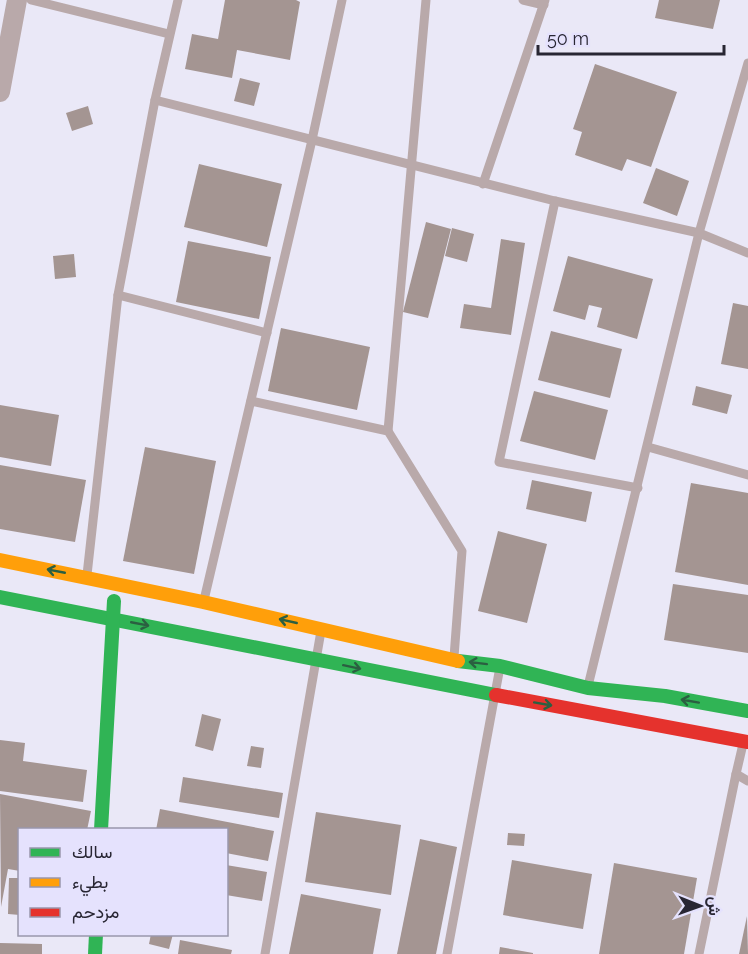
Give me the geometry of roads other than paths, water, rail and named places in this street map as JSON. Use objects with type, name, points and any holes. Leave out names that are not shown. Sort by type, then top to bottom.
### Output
[{"type":"street","points":[[0,92],[17,0]]},
{"type":"street","points":[[0,560],[203,602],[454,660],[500,666],[588,688],[662,711],[746,742]]},
{"type":"street","points":[[101,828],[112,619],[116,585]]},
{"type":"street","points":[[0,597],[495,695],[662,711],[748,711]]},
{"type":"street","points":[[95,954],[96,936]]},
{"type":"lane","points":[[31,0],[169,34]]},
{"type":"lane","points":[[87,577],[118,295],[155,100],[178,0]]},
{"type":"lane","points":[[203,602],[312,140],[342,0]]},
{"type":"lane","points":[[426,0],[388,431],[462,551],[454,660]]},
{"type":"lane","points":[[483,184],[544,2],[523,0]]},
{"type":"lane","points":[[588,688],[699,233],[748,63]]},
{"type":"lane","points":[[155,100],[483,184],[699,233],[748,253]]},
{"type":"lane","points":[[555,201],[499,462],[638,488]]},
{"type":"lane","points":[[118,295],[267,333]]},
{"type":"lane","points":[[251,401],[388,431]]},
{"type":"lane","points":[[648,447],[748,475]]},
{"type":"lane","points":[[265,954],[321,628]]},
{"type":"lane","points":[[447,954],[500,666]]},
{"type":"lane","points":[[699,954],[736,774],[746,742]]},
{"type":"lane","points":[[736,774],[748,781]]}]
